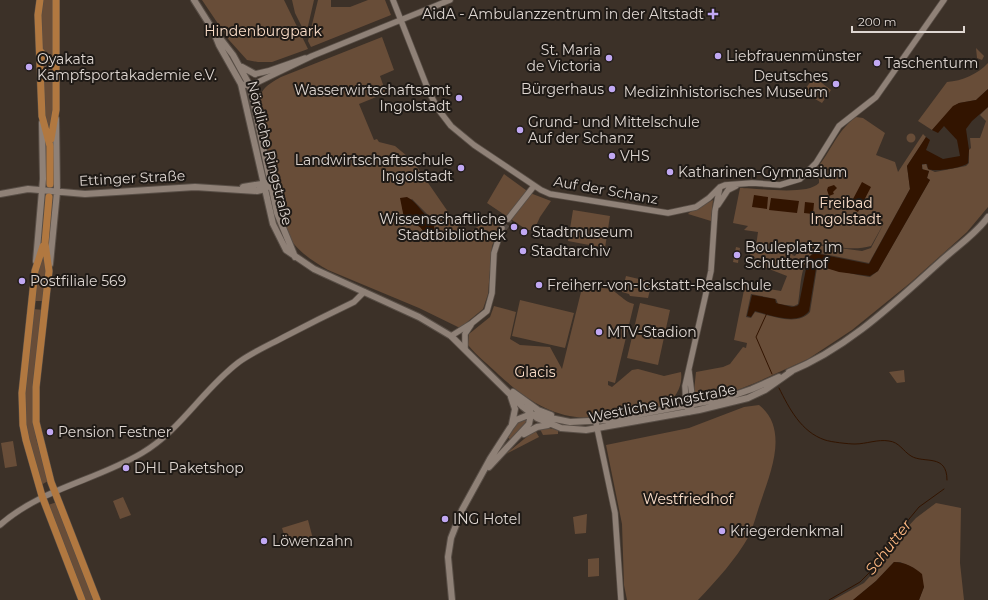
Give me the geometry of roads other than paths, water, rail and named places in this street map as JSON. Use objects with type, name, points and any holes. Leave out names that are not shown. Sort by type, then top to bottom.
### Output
[{"type":"main road","points":[[40,0],[38,15],[42,116],[42,190],[22,388],[22,409],[26,440],[42,496],[82,600]]},
{"type":"main road","points":[[56,0],[55,77],[57,192],[37,378],[35,416],[40,445],[55,490],[97,600]]},
{"type":"main road","name":"Nördliche Ringstraße","points":[[194,0],[213,30],[219,45],[242,84],[263,182],[277,234],[286,250],[314,269],[419,316],[451,336]]},
{"type":"main road","name":"Nördliche Ringstraße","points":[[213,30],[224,41],[247,77],[279,220],[295,257]]},
{"type":"main road","points":[[40,51],[55,66]]},
{"type":"main road","points":[[239,65],[255,74]]},
{"type":"main road","points":[[242,84],[247,77],[255,74]]},
{"type":"main road","points":[[40,78],[55,77]]},
{"type":"main road","points":[[50,184],[50,146],[56,110]]},
{"type":"main road","points":[[42,116],[50,146]]},
{"type":"main road","points":[[234,188],[263,182],[271,184]]},
{"type":"main road","points":[[265,189],[271,184]]},
{"type":"main road","name":"Ettinger Straße","points":[[0,194],[24,190],[97,194],[185,187],[253,190],[265,189]]},
{"type":"main road","points":[[35,271],[42,250],[49,197]]},
{"type":"main road","name":"Westliche Ringstraße","points":[[532,414],[565,421],[596,421],[686,406],[726,398],[749,391],[792,371],[854,336],[926,275],[988,217]]},
{"type":"main road","points":[[45,234],[49,271]]},
{"type":"main road","name":"Westliche Ringstraße","points":[[451,336],[502,384],[538,410],[565,421]]},
{"type":"main road","name":"Westliche Ringstraße","points":[[502,384],[509,393],[532,414],[551,425],[570,430],[596,428],[727,405],[765,390],[792,371]]},
{"type":"main road","points":[[452,600],[448,557],[450,543],[462,510],[512,424],[515,409],[509,393]]},
{"type":"main road","points":[[485,471],[520,435],[531,421],[532,414],[527,402]]},
{"type":"main road","points":[[512,424],[521,418],[532,414]]},
{"type":"main road","points":[[520,435],[540,426],[551,425]]},
{"type":"street","name":"Auf der Schanz","points":[[393,0],[428,92],[450,126],[474,146],[534,186],[554,195],[668,212],[696,207],[709,198],[720,187]]},
{"type":"street","points":[[242,84],[250,86],[310,57],[450,0]]},
{"type":"street","points":[[689,412],[686,406],[684,386],[689,371],[711,271],[715,211],[720,187],[740,184],[784,185],[806,176],[839,126],[876,97],[944,0]]},
{"type":"street","points":[[255,74],[310,57]]},
{"type":"street","points":[[715,211],[728,190],[740,184]]},
{"type":"street","points":[[509,219],[534,186]]},
{"type":"street","points":[[451,336],[472,323],[487,311],[490,303],[494,253],[498,238],[503,228]]},
{"type":"street","points":[[0,525],[12,514],[42,496],[111,469],[142,453],[170,432],[215,383],[239,362],[262,348],[354,302],[364,292]]},
{"type":"street","points":[[465,349],[465,334],[472,323]]},
{"type":"street","points":[[689,371],[693,404],[689,412]]},
{"type":"street","points":[[596,421],[596,428],[615,513],[622,600]]},
{"type":"waterway","name":"Schutter","points":[[767,313],[756,337],[772,374]]},
{"type":"waterway","name":"Schutter","points":[[779,388],[797,418],[809,431],[817,436],[828,441],[848,444],[881,441],[892,442],[911,456],[939,463],[943,466],[946,472],[947,480]]},
{"type":"waterway","name":"Schutter","points":[[829,600],[860,582],[877,565],[900,530],[919,507],[944,489]]},
{"type":"tunnel","points":[[504,229],[510,220]]},
{"type":"place","name":"AidA - Ambulanzzentrum in der Altstadt","points":[[713,14]]},
{"type":"place","name":"Liebfrauenmünster","points":[[718,56]]},
{"type":"place","name":"St. Maria de Victoria","points":[[609,58]]},
{"type":"place","name":"Taschenturm","points":[[877,63]]},
{"type":"place","name":"Oyakata Kampfsportakademie e.V.","points":[[29,67]]},
{"type":"place","name":"Deutsches Medizinhistorisches Museum","points":[[836,84]]},
{"type":"place","name":"Bürgerhaus","points":[[612,89]]},
{"type":"place","name":"Wasserwirtschaftsamt Ingolstadt","points":[[459,98]]},
{"type":"place","name":"Grund- und Mittelschule Auf der Schanz","points":[[520,130]]},
{"type":"place","name":"VHS","points":[[612,156]]},
{"type":"place","name":"Landwirtschaftsschule Ingolstadt","points":[[461,168]]},
{"type":"place","name":"Katharinen-Gymnasium","points":[[670,172]]},
{"type":"place","name":"Wissenschaftliche Stadtbibliothek","points":[[514,227]]},
{"type":"place","name":"Stadtmuseum","points":[[524,232]]},
{"type":"place","name":"Stadtarchiv","points":[[523,251]]},
{"type":"place","name":"Bouleplatz im Schutterhof","points":[[737,255]]},
{"type":"place","name":"Postfiliale 569","points":[[22,281]]},
{"type":"place","name":"Freiherr-von-Ickstatt-Realschule","points":[[539,285]]},
{"type":"place","name":"MTV-Stadion","points":[[599,332]]},
{"type":"place","name":"Pension Festner","points":[[50,432]]},
{"type":"place","name":"DHL Paketshop","points":[[126,468]]},
{"type":"place","name":"ING Hotel","points":[[445,519]]},
{"type":"place","name":"Kriegerdenkmal","points":[[722,531]]},
{"type":"place","name":"Löwenzahn","points":[[264,541]]},
{"type":"park label","name":"Hindenburgpark","points":[[263,31]]},
{"type":"park label","name":"Freibad Ingolstadt","points":[[846,212]]},
{"type":"park label","name":"Glacis","points":[[535,372]]},
{"type":"park label","name":"Westfriedhof","points":[[688,499]]}]
